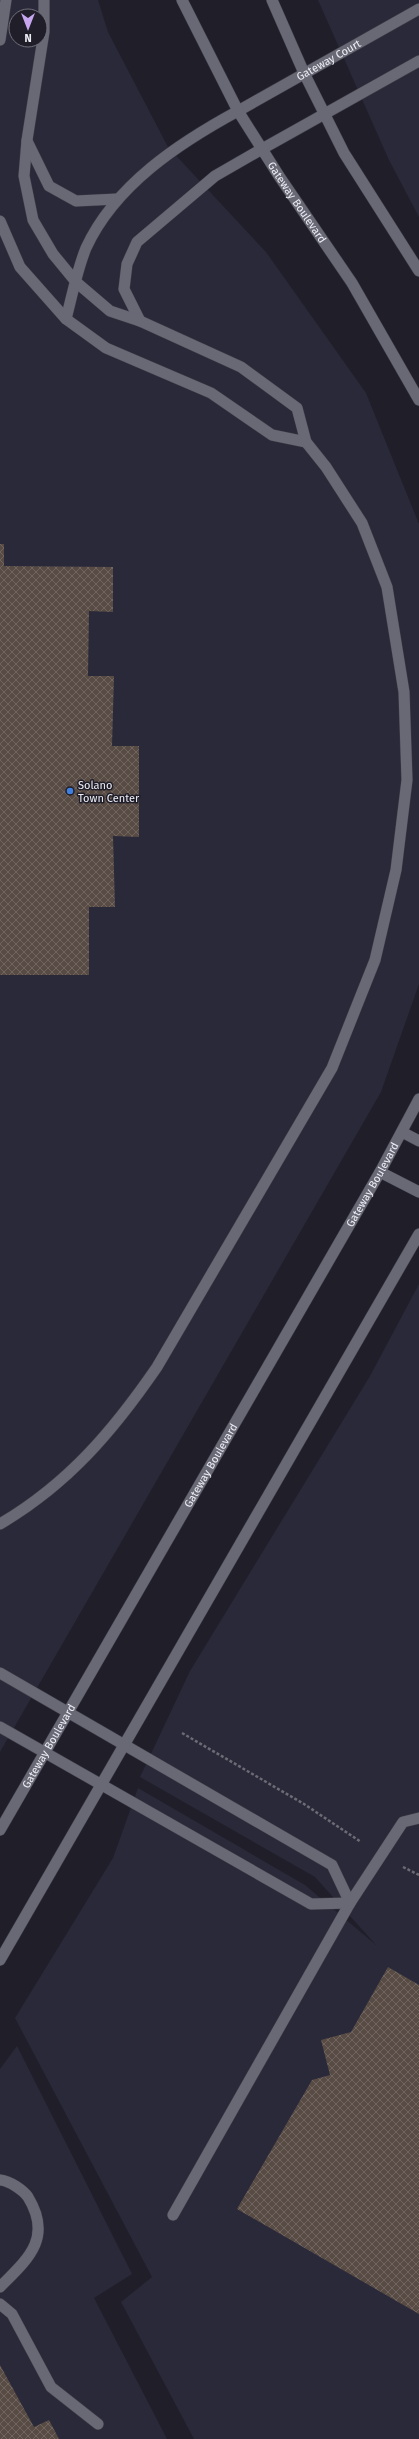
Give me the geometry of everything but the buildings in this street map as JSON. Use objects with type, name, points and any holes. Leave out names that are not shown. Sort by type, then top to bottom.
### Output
[{"type":"street","points":[[0,40],[6,0]]},
{"type":"street","points":[[0,1524],[18,1514],[77,1468],[126,1412],[157,1367],[332,1068],[375,960],[396,870],[407,780],[404,692],[387,587],[365,530],[326,467],[306,442],[297,408],[241,367],[140,321],[110,311],[76,282],[53,254],[33,220],[24,176],[27,140],[44,32],[44,0]]},
{"type":"street","name":"Gateway Boulevard","points":[[182,0],[238,111],[352,283],[419,400]]},
{"type":"street","points":[[272,0],[304,73],[344,153],[419,271]]},
{"type":"street","name":"Gateway Court","points":[[66,319],[86,248],[117,199],[182,143],[419,9]]},
{"type":"street","points":[[140,321],[124,289],[126,264],[137,242],[215,176],[419,61]]},
{"type":"street","points":[[27,140],[49,186],[76,201],[117,199]]},
{"type":"street","points":[[0,222],[20,267],[66,319],[106,348],[211,393],[272,435],[306,442]]},
{"type":"street","name":"Gateway Boulevard","points":[[0,1830],[380,1172],[419,1099]]},
{"type":"street","points":[[402,1132],[419,1141]]},
{"type":"street","points":[[380,1172],[419,1192]]},
{"type":"street","points":[[0,1960],[125,1746],[419,1234]]},
{"type":"street","points":[[0,1673],[332,1866],[350,1903]]},
{"type":"street","points":[[0,1727],[311,1904],[350,1903]]},
{"type":"street","points":[[173,2215],[350,1903],[403,1822],[419,1818]]},
{"type":"street","points":[[0,2180],[24,2191],[37,2211],[39,2238],[27,2259],[0,2286]]},
{"type":"street","points":[[0,2304],[12,2314],[51,2387],[98,2424]]},
{"type":"path","points":[[182,1733],[304,1804],[381,1854],[419,1875]]},
{"type":"shaded area","name":"Solano Town Center","points":[[0,0],[98,0],[108,32],[168,147],[266,252],[366,393],[419,524],[419,984],[381,1092],[0,1752]]},
{"type":"shaded area","points":[[318,0],[419,0],[419,217],[389,160]]},
{"type":"shaded area","points":[[419,1284],[419,2439],[194,2439],[121,2302],[152,2277],[15,2018],[113,1858],[138,1788],[305,1885],[376,1945],[315,1877],[140,1777],[190,1671],[370,1376]]},
{"type":"shaded area","points":[[17,2046],[132,2274],[94,2298],[167,2439],[0,2439],[0,2069]]},
{"type":"place","name":"Solano Town Center","points":[[70,791]]}]
